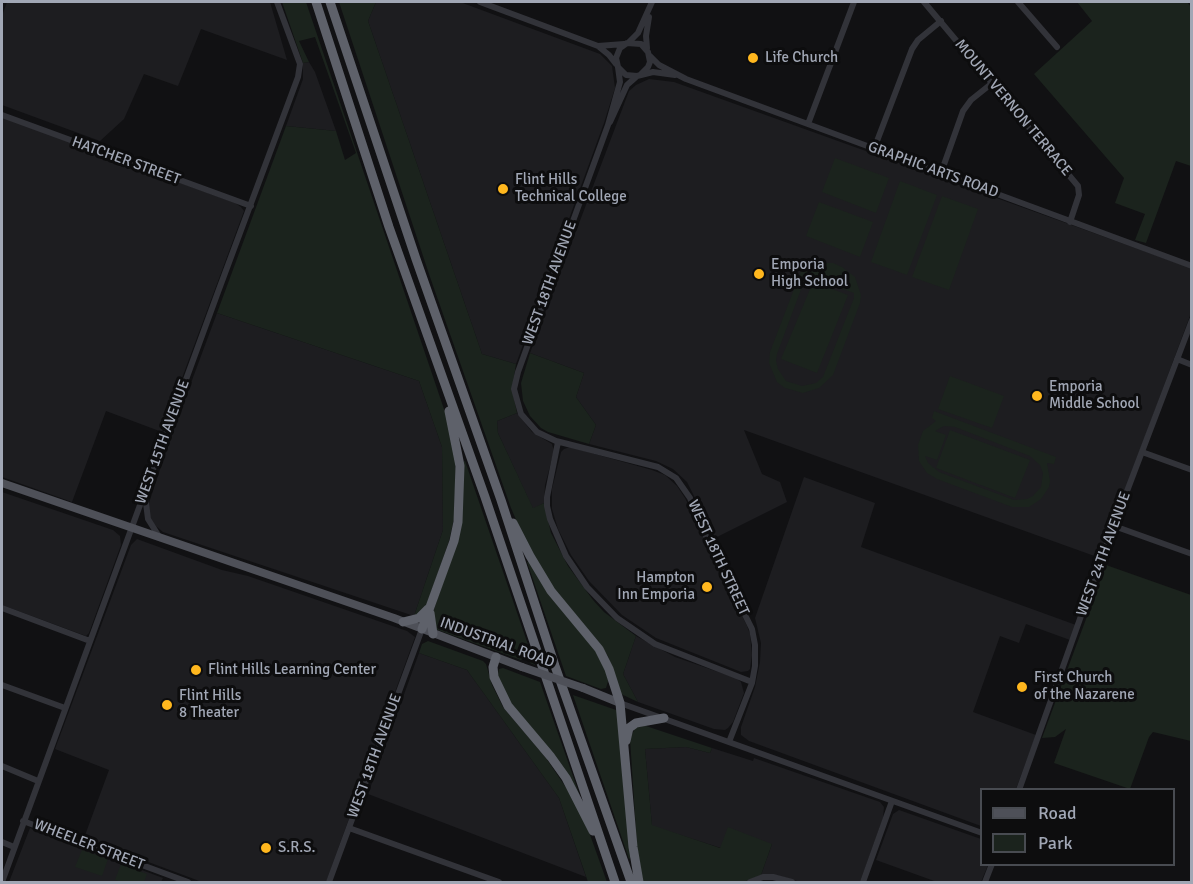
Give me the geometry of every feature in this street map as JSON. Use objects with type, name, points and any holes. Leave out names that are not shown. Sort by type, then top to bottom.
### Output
[{"type":"highway","points":[[310,2],[332,53]]},
{"type":"highway","points":[[316,2],[390,227],[440,367],[615,882]]},
{"type":"highway","points":[[330,2],[416,260],[501,500],[555,666],[631,882]]},
{"type":"highway","points":[[336,2],[345,47]]},
{"type":"highway","points":[[422,629],[454,540],[458,522],[460,490],[458,452],[440,367]]},
{"type":"highway","points":[[501,500],[551,591],[599,649],[609,669],[620,702],[633,847],[639,882]]},
{"type":"highway","points":[[404,622],[419,618],[430,608]]},
{"type":"highway","points":[[430,608],[433,634]]},
{"type":"highway","points":[[496,657],[494,677],[508,706],[566,778],[606,855]]},
{"type":"highway","points":[[626,752],[629,728],[636,723],[664,718]]},
{"type":"main road","name":"INDUSTRIAL ROAD","points":[[2,483],[404,622],[620,702]]},
{"type":"street","name":"WEST 15TH AVENUE","points":[[2,882],[300,70],[300,64],[277,2]]},
{"type":"street","points":[[480,2],[598,46],[626,75],[638,76],[648,67],[649,54],[645,36],[652,4]]},
{"type":"street","points":[[808,124],[854,2]]},
{"type":"street","name":"MOUNT VERNON TERRACE","points":[[924,2],[1078,186],[1079,195],[1070,222]]},
{"type":"street","points":[[1018,2],[1057,47]]},
{"type":"street","points":[[617,66],[617,53],[638,33],[652,4]]},
{"type":"street","points":[[874,148],[912,49],[918,40],[941,21]]},
{"type":"street","points":[[598,46],[637,42],[649,54]]},
{"type":"street","name":"GRAPHIC ARTS ROAD","points":[[649,54],[659,65],[675,75],[1191,266]]},
{"type":"street","name":"WEST 18TH AVENUE","points":[[517,375],[608,125],[620,82],[617,66]]},
{"type":"street","name":"GRAPHIC ARTS ROAD","points":[[638,76],[653,72],[675,75]]},
{"type":"street","name":"WEST 18TH AVENUE","points":[[608,125],[627,85],[638,76]]},
{"type":"street","points":[[941,173],[963,111],[971,100],[991,84]]},
{"type":"street","name":"HATCHER STREET","points":[[2,115],[251,206]]},
{"type":"street","name":"WEST 24TH AVENUE","points":[[1018,788],[1191,320]]},
{"type":"street","points":[[1177,359],[1191,365]]},
{"type":"street","name":"WEST 18TH STREET","points":[[517,375],[514,389],[521,414],[537,432],[558,442],[658,467],[676,478],[690,498],[700,524],[752,629],[755,666],[752,682],[729,742]]},
{"type":"street","points":[[558,442],[547,506],[550,519],[566,556],[586,587],[617,618],[655,644],[752,682]]},
{"type":"street","points":[[1142,452],[1191,470]]},
{"type":"street","points":[[145,491],[148,519],[161,538]]},
{"type":"street","points":[[1114,526],[1191,554]]},
{"type":"street","points":[[2,608],[90,641]]},
{"type":"street","name":"WEST 18TH AVENUE","points":[[329,882],[422,629]]},
{"type":"street","points":[[2,684],[65,708]]},
{"type":"street","name":"INDUSTRIAL ROAD","points":[[620,702],[980,833]]},
{"type":"street","points":[[2,766],[38,781]]},
{"type":"street","points":[[862,882],[892,801]]},
{"type":"street","name":"WHEELER STREET","points":[[23,821],[167,879],[188,882]]},
{"type":"street","points":[[971,829],[980,827]]},
{"type":"street","points":[[349,828],[499,882]]},
{"type":"street","points":[[2,842],[14,847]]},
{"type":"street","points":[[985,882],[991,866]]},
{"type":"street","points":[[750,882],[764,877],[773,877],[792,882]]},
{"type":"shaded area","points":[[7,2],[270,2],[287,60],[201,29],[178,86],[144,74],[124,119],[100,141],[2,105],[2,16]]},
{"type":"shaded area","name":"Flint Hills Technical College","points":[[376,2],[460,2],[600,54],[612,66],[615,88],[604,123],[516,364],[482,354],[368,21]]},
{"type":"shaded area","points":[[309,62],[315,72],[336,131],[286,126],[303,79],[303,63]]},
{"type":"shaded area","points":[[649,79],[674,82],[1191,268],[1191,313],[1100,558],[744,430],[762,474],[780,482],[787,502],[715,538],[687,482],[673,469],[656,461],[589,444],[596,425],[576,397],[584,373],[530,353],[629,91]]},
{"type":"shaded area","points":[[2,117],[235,203],[244,211],[162,432],[106,411],[72,502],[2,477]]},
{"type":"shaded area","points":[[217,313],[419,381],[442,447],[443,530],[414,616],[163,532],[151,522],[148,506]]},
{"type":"shaded area","points":[[517,413],[532,432],[552,444],[554,451],[545,485],[544,503],[533,509],[498,433],[497,421]]},
{"type":"shaded area","points":[[570,447],[652,470],[665,475],[677,486],[747,626],[752,655],[748,671],[741,672],[656,638],[622,615],[589,581],[571,555],[558,529],[552,509],[552,489],[561,452]]},
{"type":"shaded area","points":[[804,477],[875,503],[861,547],[1076,625],[1070,640],[1026,624],[1019,643],[1000,636],[973,712],[1036,735],[1016,788],[980,788],[980,826],[749,741],[741,735],[741,727],[755,687],[760,662],[761,643],[755,618]]},
{"type":"shaded area","points":[[2,492],[113,530],[120,536],[121,545],[86,636],[2,605]]},
{"type":"shaded area","points":[[137,539],[222,570],[248,576],[407,631],[415,637],[326,882],[202,882],[84,838],[109,770],[55,749],[131,545]]},
{"type":"shaded area","points":[[636,636],[675,657],[736,678],[741,682],[744,693],[733,722],[728,728],[714,729],[638,702],[623,674]]},
{"type":"shaded area","points":[[419,653],[467,670],[559,798],[586,877],[368,794]]},
{"type":"shaded area","points":[[686,747],[710,753],[712,748],[753,761],[754,758],[880,802],[884,807],[883,818],[860,882],[800,882],[777,875],[761,875],[772,844],[721,848],[652,826],[645,749]]},
{"type":"shaded area","points":[[899,810],[980,839],[980,866],[988,866],[981,882],[937,882],[876,860],[893,814]]},
{"type":"shaded area","points":[[30,828],[163,878],[161,882],[9,882]]},
{"type":"green space","points":[[282,2],[306,2],[446,415],[456,463],[454,519],[449,541],[425,610],[414,616],[443,530],[442,447],[419,381],[217,313],[286,126],[336,131],[345,160],[356,153],[315,37],[299,41],[309,62],[303,63]]},
{"type":"green space","points":[[339,2],[376,2],[368,21],[482,354],[516,364],[512,389],[517,413],[497,421],[498,433],[533,508],[544,503],[551,533],[568,566],[604,612],[636,636],[623,674],[638,702],[621,694],[608,656],[551,586],[523,536],[511,508],[430,277]]},
{"type":"green space","points":[[1077,2],[1187,2],[1191,7],[1191,166],[1176,161],[1146,243],[1135,240],[1145,214],[1115,203],[1124,178],[1034,74],[1092,21]]},
{"type":"green space","points":[[835,158],[889,178],[876,213],[822,192]]},
{"type":"green space","points":[[900,181],[937,195],[907,275],[871,262]]},
{"type":"green space","points":[[942,196],[978,209],[949,290],[912,277]]},
{"type":"green space","points":[[819,202],[873,222],[860,257],[806,236]]},
{"type":"green space","points":[[804,263],[813,266],[819,263],[833,263],[855,277],[861,295],[860,303],[833,375],[819,388],[803,393],[785,388],[777,382],[769,363],[770,352]],"holes":[[[809,277],[854,293],[823,377],[816,383],[802,386],[786,381],[778,369],[777,354],[803,284]]]},
{"type":"green space","points":[[813,282],[848,295],[817,373],[781,359]]},
{"type":"green space","points":[[530,353],[584,373],[576,397],[596,425],[589,444],[548,432],[530,416],[523,401],[521,383]]},
{"type":"green space","points":[[950,376],[1004,396],[992,428],[938,409]]},
{"type":"green space","points":[[934,411],[1056,457],[1054,464],[1047,463],[1049,487],[1041,499],[1029,507],[1012,507],[937,479],[927,473],[919,461],[918,445],[923,431],[936,421],[932,418]],"holes":[[[944,426],[955,427],[1030,456],[1040,465],[1043,473],[1041,487],[1027,499],[1014,500],[939,472],[928,463],[925,456],[937,460],[946,435],[935,431]]]},
{"type":"green space","points":[[950,430],[1030,460],[1015,498],[936,468]]},
{"type":"green space","points":[[465,461],[535,665],[530,663],[526,655],[521,660],[435,629],[434,609],[450,563],[462,462]]},
{"type":"green space","points":[[529,561],[594,647],[609,678],[606,688],[601,689],[566,676],[527,562]]},
{"type":"green space","points":[[1106,565],[1191,595],[1191,741],[1153,732],[1149,737],[1130,788],[1127,788],[1054,763],[1066,729],[1055,737],[1042,738]]},
{"type":"green space","points":[[428,641],[486,664],[492,685],[503,707],[546,758],[571,795],[589,832],[607,882],[588,882],[559,798],[467,670],[419,653],[422,644]]},
{"type":"green space","points":[[503,668],[540,682],[580,796],[510,705],[497,678],[499,669]]},
{"type":"green space","points":[[573,695],[619,711],[632,857],[629,859]]},
{"type":"green space","points":[[643,725],[712,748],[710,753],[686,747],[645,749],[652,825],[720,848],[728,827],[772,844],[761,875],[744,882],[643,882],[637,846],[630,739],[635,728]]},
{"type":"green space","points":[[82,850],[108,859],[102,876],[75,867]]},
{"type":"green space","points":[[121,864],[147,874],[144,882],[115,880]]},
{"type":"place","name":"Life Church","points":[[753,58]]},
{"type":"place","name":"Flint Hills Technical College","points":[[503,189]]},
{"type":"place","name":"Emporia High School","points":[[759,274]]},
{"type":"place","name":"Emporia Middle School","points":[[1037,396]]},
{"type":"place","name":"Hampton Inn Emporia","points":[[707,587]]},
{"type":"place","name":"Flint Hills Learning Center","points":[[196,670]]},
{"type":"place","name":"First Church of the Nazarene","points":[[1022,687]]},
{"type":"place","name":"Flint Hills 8 Theater","points":[[167,705]]},
{"type":"place","name":"S.R.S.","points":[[266,848]]}]
